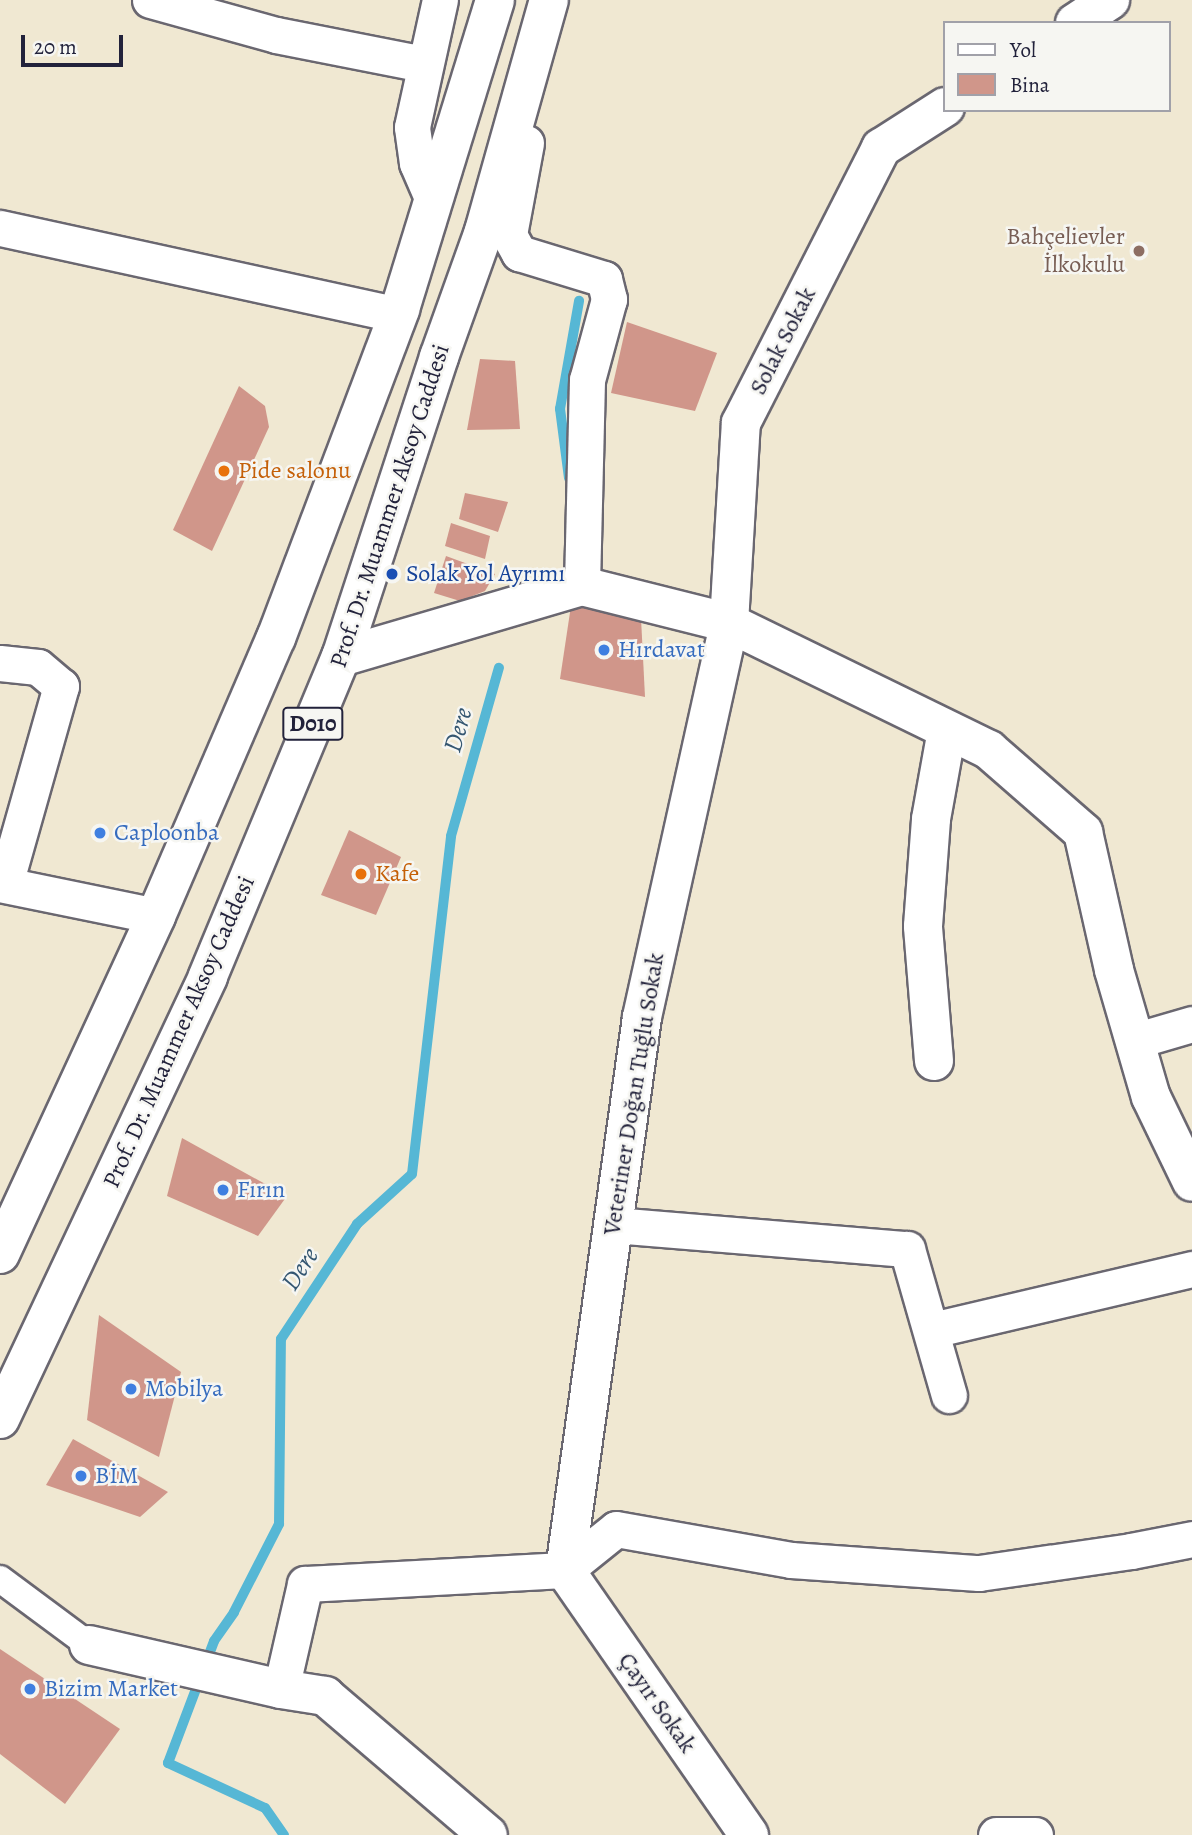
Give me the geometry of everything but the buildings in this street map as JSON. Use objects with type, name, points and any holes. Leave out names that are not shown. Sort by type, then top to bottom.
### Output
[{"type":"main road","name":"D010","points":[[0,1254],[156,916],[276,638],[382,358],[495,0]]},
{"type":"main road","points":[[1078,21],[1110,0]]},
{"type":"main road","name":"Prof. Dr. Muammer Aksoy Caddesi","points":[[0,1419],[208,976],[341,657],[439,357],[484,231],[547,6]]},
{"type":"main road","name":"Solak Sokak","points":[[729,623],[741,423],[881,148],[944,108]]},
{"type":"main road","points":[[382,358],[378,343],[382,311],[404,244],[412,229],[431,207]]},
{"type":"main road","points":[[341,657],[582,586],[729,623],[989,750],[1083,832],[1134,1041],[1151,1097],[1192,1182]]},
{"type":"main road","name":"Veteriner Doğan Tuğlu Sokak","points":[[565,1570],[642,1017],[729,623]]},
{"type":"main road","points":[[934,1061],[923,926],[931,819],[947,730]]},
{"type":"main road","name":"Çayır Sokak","points":[[565,1570],[749,1835]]},
{"type":"main road","points":[[89,1645],[281,1689],[325,1696],[488,1835]]},
{"type":"street","points":[[150,0],[276,35],[413,62],[425,59]]},
{"type":"street","points":[[431,207],[417,163],[412,127],[440,0]]},
{"type":"street","points":[[547,6],[533,118],[509,235],[519,253],[604,279],[609,299],[587,380],[582,586]]},
{"type":"street","points":[[0,228],[382,311]]},
{"type":"street","points":[[0,663],[38,667],[61,686],[3,884],[156,916]]},
{"type":"street","points":[[1134,1041],[1192,1024]]},
{"type":"street","points":[[613,1224],[907,1249],[949,1395]]},
{"type":"street","points":[[932,1329],[1192,1269]]},
{"type":"street","points":[[281,1689],[305,1584],[565,1570],[616,1529],[791,1560],[979,1573],[1131,1552],[1192,1538]]},
{"type":"street","points":[[0,1579],[89,1645]]},
{"type":"street","points":[[996,1835],[1035,1835]]},
{"type":"waterway","name":"Dere","points":[[569,478],[560,409],[579,301]]},
{"type":"waterway","name":"Dere","points":[[284,1835],[265,1808],[168,1763],[214,1641],[234,1612],[279,1524],[281,1339],[357,1224],[412,1174],[451,836],[499,668]]},
{"type":"place","name":"Bahçelievler İlkokulu","points":[[1139,251]]},
{"type":"place","name":"Pide salonu","points":[[224,471]]},
{"type":"place","name":"Solak Yol Ayrımı","points":[[392,574]]},
{"type":"place","name":"Hırdavat","points":[[604,650]]},
{"type":"place","name":"Caploonba","points":[[100,833]]},
{"type":"place","name":"Kafe","points":[[361,874]]},
{"type":"place","name":"Fırın","points":[[223,1190]]},
{"type":"place","name":"Mobilya","points":[[131,1389]]},
{"type":"place","name":"BİM","points":[[81,1476]]},
{"type":"place","name":"Bizim Market","points":[[30,1689]]}]
